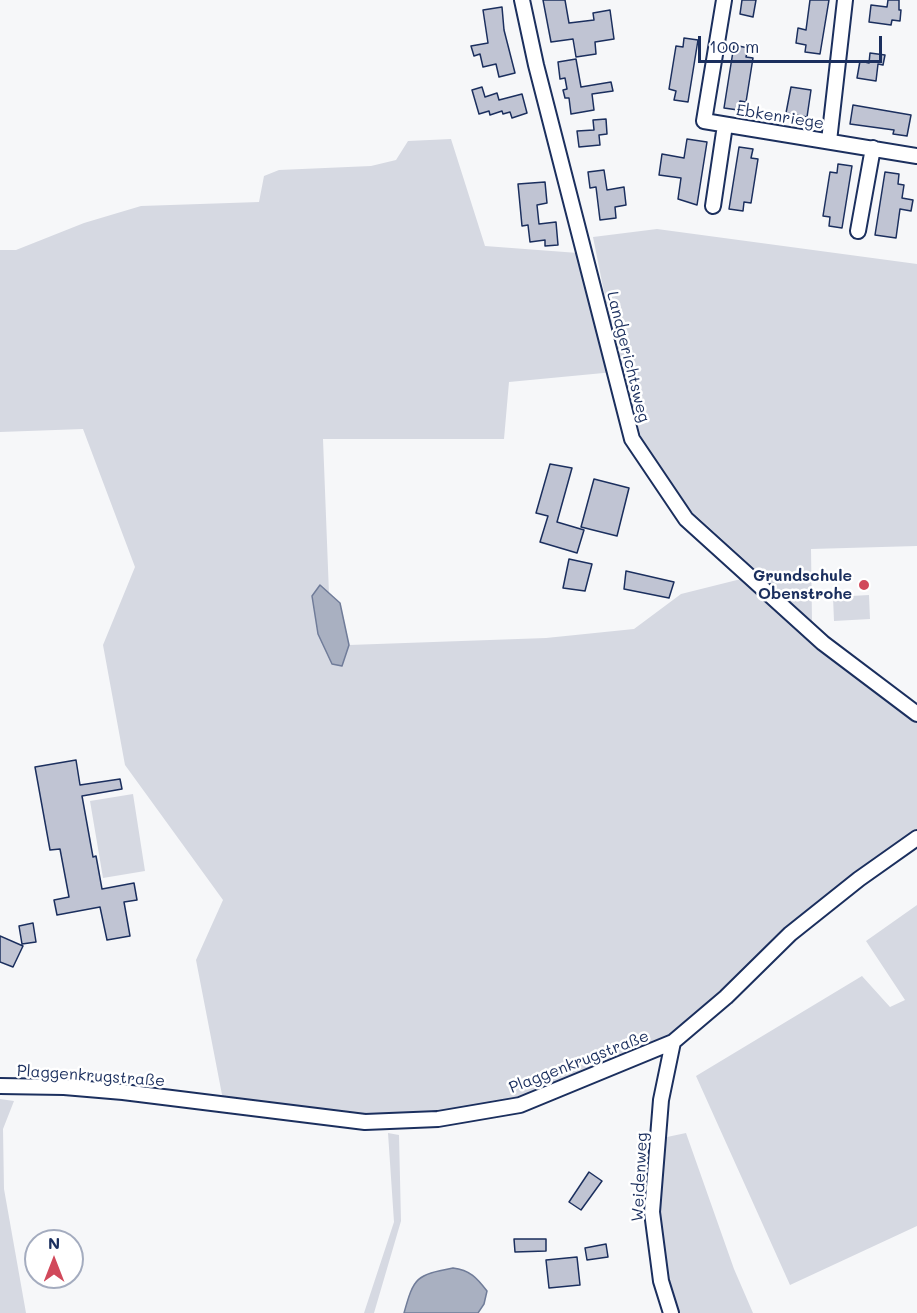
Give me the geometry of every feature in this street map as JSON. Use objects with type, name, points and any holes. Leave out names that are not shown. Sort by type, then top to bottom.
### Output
[{"type":"street","name":"Landgerichtsweg","points":[[522,0],[536,65],[632,439],[686,519],[823,643],[917,714]]},
{"type":"street","name":"Ebkenriege","points":[[724,0],[704,122],[917,156]]},
{"type":"street","name":"Ebkenriege","points":[[829,141],[845,0]]},
{"type":"street","name":"Ebkenriege","points":[[713,206],[725,125]]},
{"type":"street","points":[[858,231],[873,148]]},
{"type":"street","name":"Plaggenkrugstraße","points":[[0,1086],[123,1092],[365,1122],[438,1119],[520,1105],[673,1042],[726,998],[790,934],[859,879],[917,838]]},
{"type":"street","name":"Weidenweg","points":[[671,1313],[661,1281],[652,1212],[661,1100],[673,1042]]},
{"type":"shaded area","points":[[451,139],[485,246],[578,253],[614,372],[509,382],[504,439],[323,439],[329,594],[342,665],[349,645],[546,638],[634,629],[681,594],[749,577],[917,714],[917,838],[859,879],[673,1042],[520,1105],[400,1122],[224,1105],[196,960],[223,900],[125,765],[103,645],[135,567],[83,429],[0,432],[0,250],[16,250],[84,223],[141,206],[259,202],[264,176],[279,170],[371,166],[396,160],[408,141]]},
{"type":"shaded area","points":[[657,229],[917,264],[917,546],[811,549],[812,621],[689,509],[642,440],[614,342],[593,237]]},
{"type":"shaded area","points":[[869,595],[870,619],[834,621],[833,597]]},
{"type":"shaded area","points":[[133,794],[145,871],[103,878],[90,801]]},
{"type":"shaded area","points":[[917,905],[917,1226],[790,1285],[696,1076],[862,976],[890,1007],[905,1000],[866,941]]},
{"type":"shaded area","points":[[0,1099],[14,1101],[3,1129],[4,1189],[26,1313],[0,1313]]},
{"type":"shaded area","points":[[388,1133],[399,1135],[401,1221],[374,1313],[364,1313],[394,1222]]},
{"type":"shaded area","points":[[686,1133],[734,1269],[753,1313],[677,1313],[663,1248],[658,1202],[659,1180],[661,1158],[667,1137]]},
{"type":"water","points":[[320,585],[340,603],[349,645],[342,666],[332,664],[318,634],[312,596]]},
{"type":"water","points":[[453,1268],[473,1275],[487,1291],[484,1304],[478,1313],[404,1313],[418,1280],[431,1273]]},
{"type":"building","points":[[543,0],[565,0],[569,23],[594,20],[593,13],[610,10],[614,39],[595,42],[596,54],[576,57],[573,39],[551,42]]},
{"type":"building","points":[[742,0],[756,0],[753,17],[740,14]]},
{"type":"building","points":[[810,0],[829,0],[820,54],[805,52],[806,45],[796,43],[798,28],[806,30]]},
{"type":"building","points":[[888,0],[899,0],[900,21],[892,20],[891,25],[869,22],[871,5],[887,7]]},
{"type":"building","points":[[502,7],[504,30],[515,73],[499,77],[496,64],[483,67],[480,54],[474,56],[471,46],[488,43],[483,10]]},
{"type":"building","points":[[684,38],[698,40],[688,102],[674,100],[676,91],[669,89],[676,46],[683,47]]},
{"type":"building","points":[[734,45],[748,48],[746,57],[753,58],[746,102],[740,101],[738,110],[724,108]]},
{"type":"building","points":[[870,53],[885,55],[883,65],[878,64],[876,81],[857,78],[860,61],[869,63]]},
{"type":"building","points":[[576,59],[581,87],[611,82],[613,91],[592,94],[594,110],[571,114],[569,98],[565,98],[563,90],[567,89],[565,78],[560,79],[558,62]]},
{"type":"building","points":[[482,87],[485,97],[497,93],[499,100],[522,94],[527,113],[512,118],[510,112],[503,114],[502,111],[490,115],[489,111],[479,114],[472,90]]},
{"type":"building","points":[[791,87],[811,90],[807,117],[786,113]]},
{"type":"building","points":[[853,105],[911,115],[907,136],[893,134],[894,130],[850,124]]},
{"type":"building","points":[[606,119],[607,134],[599,135],[600,145],[579,147],[577,131],[594,130],[593,120]]},
{"type":"building","points":[[687,139],[707,142],[697,205],[678,199],[681,178],[659,175],[662,154],[684,158]]},
{"type":"building","points":[[739,147],[753,149],[751,158],[758,159],[751,203],[744,202],[743,211],[729,209]]},
{"type":"building","points":[[838,164],[852,166],[842,228],[829,226],[830,217],[823,216],[830,172],[837,173]]},
{"type":"building","points":[[604,170],[607,190],[624,187],[626,205],[615,207],[616,218],[600,220],[596,187],[590,188],[588,172]]},
{"type":"building","points":[[885,172],[899,174],[898,184],[904,185],[902,198],[913,200],[911,211],[900,209],[896,238],[875,235]]},
{"type":"building","points":[[545,182],[547,203],[537,205],[539,224],[556,222],[558,245],[545,246],[545,240],[530,242],[528,225],[522,226],[518,184]]},
{"type":"building","points":[[550,464],[572,468],[557,522],[584,530],[577,553],[540,542],[548,516],[536,513]]},
{"type":"building","points":[[594,479],[629,488],[617,536],[581,527]]},
{"type":"building","points":[[569,559],[592,564],[585,591],[563,588]]},
{"type":"building","points":[[626,571],[674,582],[669,598],[624,589]]},
{"type":"building","points":[[76,760],[80,785],[120,779],[122,789],[82,796],[93,857],[96,856],[102,889],[134,883],[137,900],[124,902],[130,936],[107,940],[100,907],[57,915],[54,900],[69,897],[60,849],[50,850],[35,767]]},
{"type":"building","points":[[33,923],[36,942],[22,944],[19,926]]},
{"type":"building","points":[[0,936],[23,946],[13,967],[0,962]]},
{"type":"building","points":[[589,1172],[602,1181],[581,1210],[569,1202]]},
{"type":"building","points":[[514,1239],[546,1239],[546,1251],[515,1252]]},
{"type":"building","points":[[606,1244],[608,1257],[587,1260],[585,1248]]},
{"type":"building","points":[[577,1257],[580,1285],[549,1288],[546,1260]]},
{"type":"place","name":"Grundschule Obenstrohe","points":[[864,585]]}]
